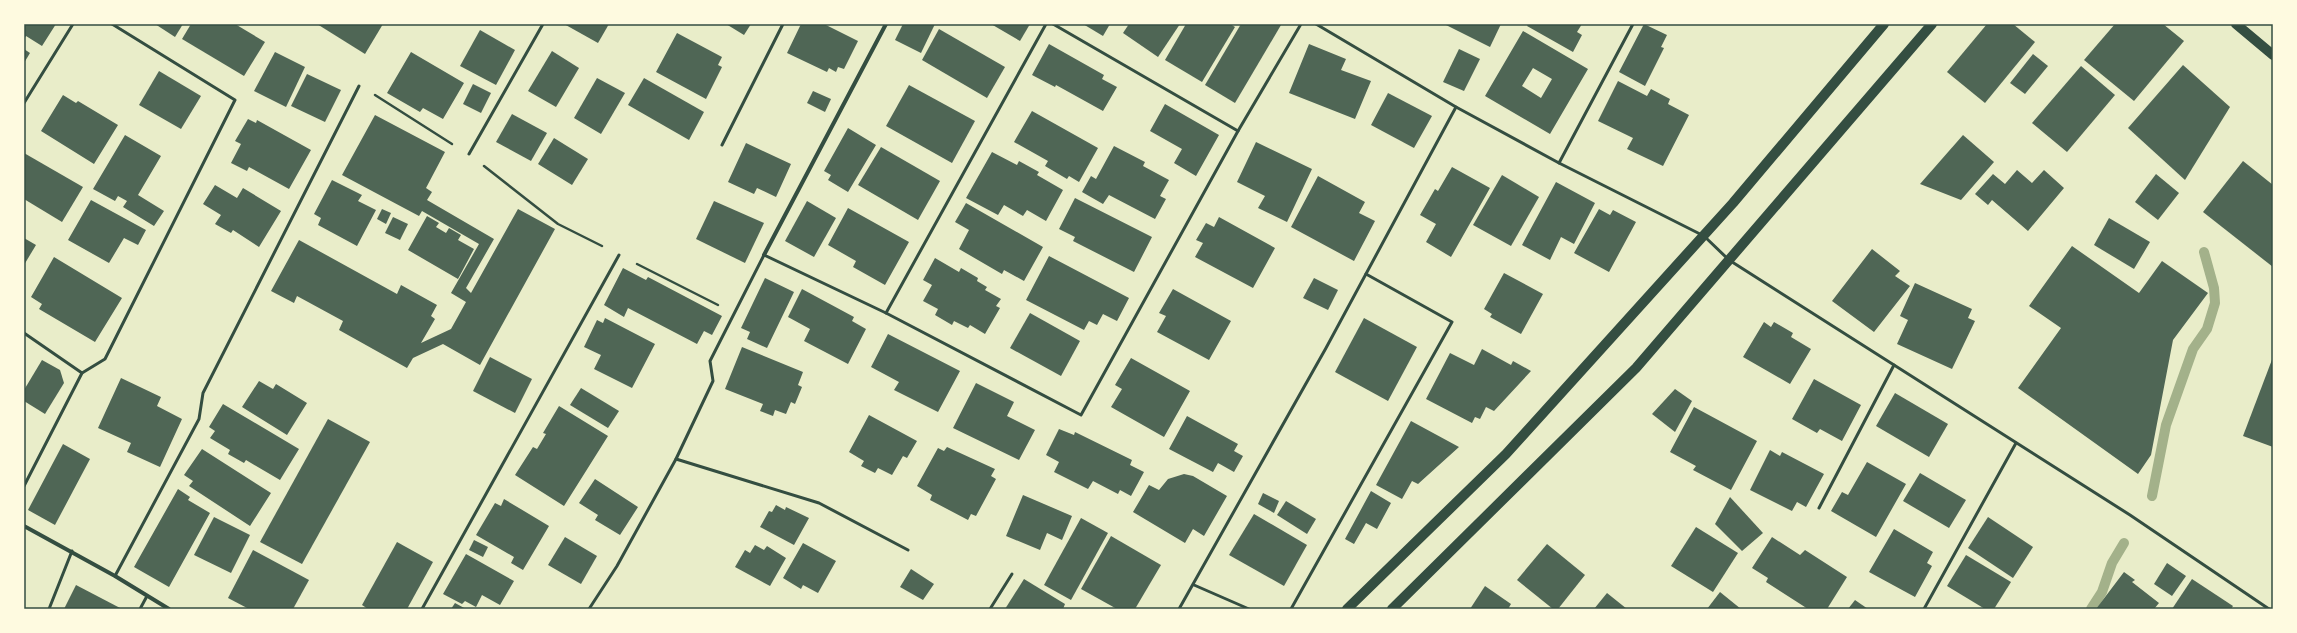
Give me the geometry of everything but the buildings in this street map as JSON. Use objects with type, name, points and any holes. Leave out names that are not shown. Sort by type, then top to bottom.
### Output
[{"type":"main road","points":[[1347,609],[1506,454],[1704,236],[1884,24]]},
{"type":"main road","points":[[1392,609],[1636,368],[1932,24]]},
{"type":"main road","points":[[2236,24],[2273,55]]},
{"type":"street","points":[[764,255],[886,24]]},
{"type":"street","points":[[24,526],[72,551],[168,609]]},
{"type":"lane","points":[[24,103],[74,24]]},
{"type":"lane","points":[[24,486],[82,373],[105,359],[235,100],[112,24]]},
{"type":"lane","points":[[469,154],[543,24]]},
{"type":"lane","points":[[722,145],[783,24]]},
{"type":"lane","points":[[886,313],[1046,24]]},
{"type":"lane","points":[[1053,24],[1238,132]]},
{"type":"lane","points":[[589,609],[617,566],[676,459],[713,381],[710,361],[764,255],[886,313],[1081,415],[1238,132],[1301,24]]},
{"type":"lane","points":[[1316,24],[1456,107],[1559,163],[1704,236],[1729,260],[2130,515],[2269,609]]},
{"type":"lane","points":[[1559,163],[1633,24]]},
{"type":"lane","points":[[115,576],[199,419],[203,393],[360,86]]},
{"type":"lane","points":[[1179,609],[1194,585],[1366,274],[1456,107]]},
{"type":"lane","points":[[422,609],[619,255]]},
{"type":"lane","points":[[1291,609],[1452,322],[1366,274]]},
{"type":"lane","points":[[24,333],[82,373]]},
{"type":"lane","points":[[1819,508],[1894,365]]},
{"type":"lane","points":[[1924,609],[2016,443]]},
{"type":"lane","points":[[676,459],[820,503],[908,550]]},
{"type":"lane","points":[[49,609],[72,551]]},
{"type":"lane","points":[[990,609],[1012,574]]},
{"type":"lane","points":[[1194,585],[1249,609]]},
{"type":"lane","points":[[140,609],[147,596]]},
{"type":"path","points":[[360,86],[469,154],[558,224],[734,313]]},
{"type":"waterway","points":[[2152,496],[2166,425],[2193,349],[2207,329],[2215,303],[2214,288],[2204,252]]},
{"type":"waterway","points":[[2091,609],[2102,592],[2112,563],[2124,543]]}]
